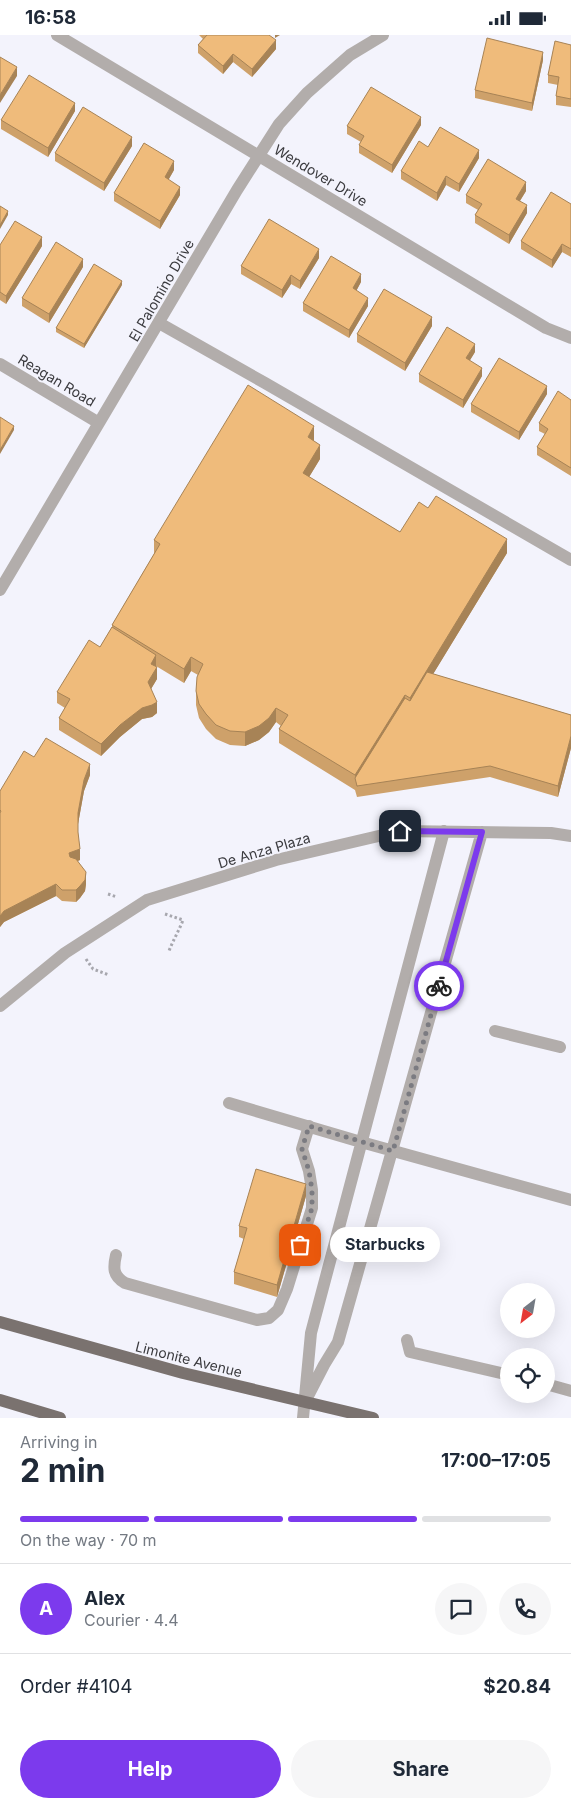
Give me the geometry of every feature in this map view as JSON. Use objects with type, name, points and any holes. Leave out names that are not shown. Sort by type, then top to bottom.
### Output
[{"type":"main road","name":"Limonite Avenue","points":[[0,1322],[183,1373],[373,1418]]},
{"type":"main road","points":[[0,1401],[60,1418]]},
{"type":"street","name":"Wendover Drive","points":[[57,35],[546,328],[571,338]]},
{"type":"street","name":"El Palomino Drive","points":[[0,591],[237,190],[279,124],[307,93],[350,55],[383,35]]},
{"type":"street","points":[[158,323],[571,560]]},
{"type":"street","name":"Reagan Road","points":[[0,363],[99,423]]},
{"type":"street","name":"De Anza Plaza","points":[[0,1006],[64,953],[147,900],[276,860],[400,831],[570,833]]},
{"type":"street","points":[[303,1418],[311,1333],[444,831]]},
{"type":"street","points":[[305,1403],[338,1342],[482,832]]},
{"type":"street","points":[[495,1031],[560,1047]]},
{"type":"street","points":[[229,1103],[361,1142],[571,1200]]},
{"type":"street","points":[[116,1255],[113,1268],[118,1279],[125,1283],[257,1320],[269,1318],[278,1310],[287,1289],[312,1208],[309,1171],[302,1149],[309,1126]]},
{"type":"street","points":[[407,1339],[410,1352],[500,1373]]},
{"type":"street","points":[[555,1387],[571,1391]]},
{"type":"building","points":[[207,35],[269,35],[276,40],[252,69],[233,54],[223,66],[198,45]]},
{"type":"building","points":[[487,38],[543,52],[532,103],[475,90]]},
{"type":"building","points":[[555,41],[571,45],[571,99],[556,96],[559,77],[548,75]]},
{"type":"building","points":[[0,57],[17,67],[0,95]]},
{"type":"building","points":[[29,75],[75,103],[48,148],[1,120]]},
{"type":"building","points":[[371,87],[421,117],[392,165],[359,145],[364,136],[347,126]]},
{"type":"building","points":[[83,107],[132,137],[104,183],[55,153]]},
{"type":"building","points":[[440,127],[479,150],[459,184],[446,176],[437,193],[401,171],[419,141],[428,147]]},
{"type":"building","points":[[144,143],[174,161],[165,177],[180,187],[160,221],[114,193]]},
{"type":"building","points":[[488,159],[526,182],[516,199],[527,205],[509,235],[475,215],[482,204],[466,195]]},
{"type":"building","points":[[551,192],[571,204],[571,249],[562,244],[552,260],[521,241]]},
{"type":"building","points":[[0,206],[8,211],[0,225]]},
{"type":"building","points":[[269,219],[319,249],[300,281],[291,275],[282,290],[241,266]]},
{"type":"building","points":[[15,221],[42,237],[6,296],[0,292],[0,245]]},
{"type":"building","points":[[56,242],[83,259],[49,314],[22,298]]},
{"type":"building","points":[[331,256],[361,274],[353,288],[368,298],[349,330],[303,303]]},
{"type":"building","points":[[94,264],[122,281],[84,344],[56,328]]},
{"type":"building","points":[[384,289],[432,317],[405,363],[357,334]]},
{"type":"building","points":[[447,327],[475,344],[466,358],[482,368],[463,400],[419,374]]},
{"type":"building","points":[[499,358],[547,386],[519,432],[471,404]]},
{"type":"building","points":[[248,385],[314,426],[308,437],[320,445],[303,473],[400,532],[419,502],[428,508],[436,496],[507,539],[410,698],[405,695],[355,775],[279,729],[288,715],[276,708],[269,718],[259,726],[245,732],[230,731],[216,725],[199,704],[196,691],[197,677],[203,664],[191,657],[184,669],[112,625],[160,544],[154,540]]},
{"type":"building","points":[[558,391],[571,400],[571,468],[537,447],[548,429],[539,423]]},
{"type":"building","points":[[0,417],[14,426],[0,450]]},
{"type":"building","points":[[112,627],[156,655],[151,664],[157,667],[148,682],[157,702],[142,708],[120,725],[101,744],[59,718],[70,699],[57,692],[89,640],[100,647]]},
{"type":"building","points":[[427,672],[571,715],[571,736],[558,786],[490,766],[357,786],[355,778],[405,698],[410,701]]},
{"type":"building","points":[[46,738],[90,764],[84,780],[78,813],[80,849],[69,853],[70,857],[76,859],[86,872],[85,880],[76,890],[62,890],[56,884],[4,911],[0,916],[0,791],[24,751],[34,757]]},
{"type":"building","points":[[256,1169],[306,1184],[277,1285],[234,1272],[247,1228],[239,1226]]},
{"type":"way so far","points":[[300,1245],[312,1208],[309,1171],[302,1149],[309,1126],[393,1151],[439,986]]},
{"type":"place","name":"Starbucks","points":[[300,1245]]},
{"type":"route","points":[[400,831],[482,832],[439,986]]}]
